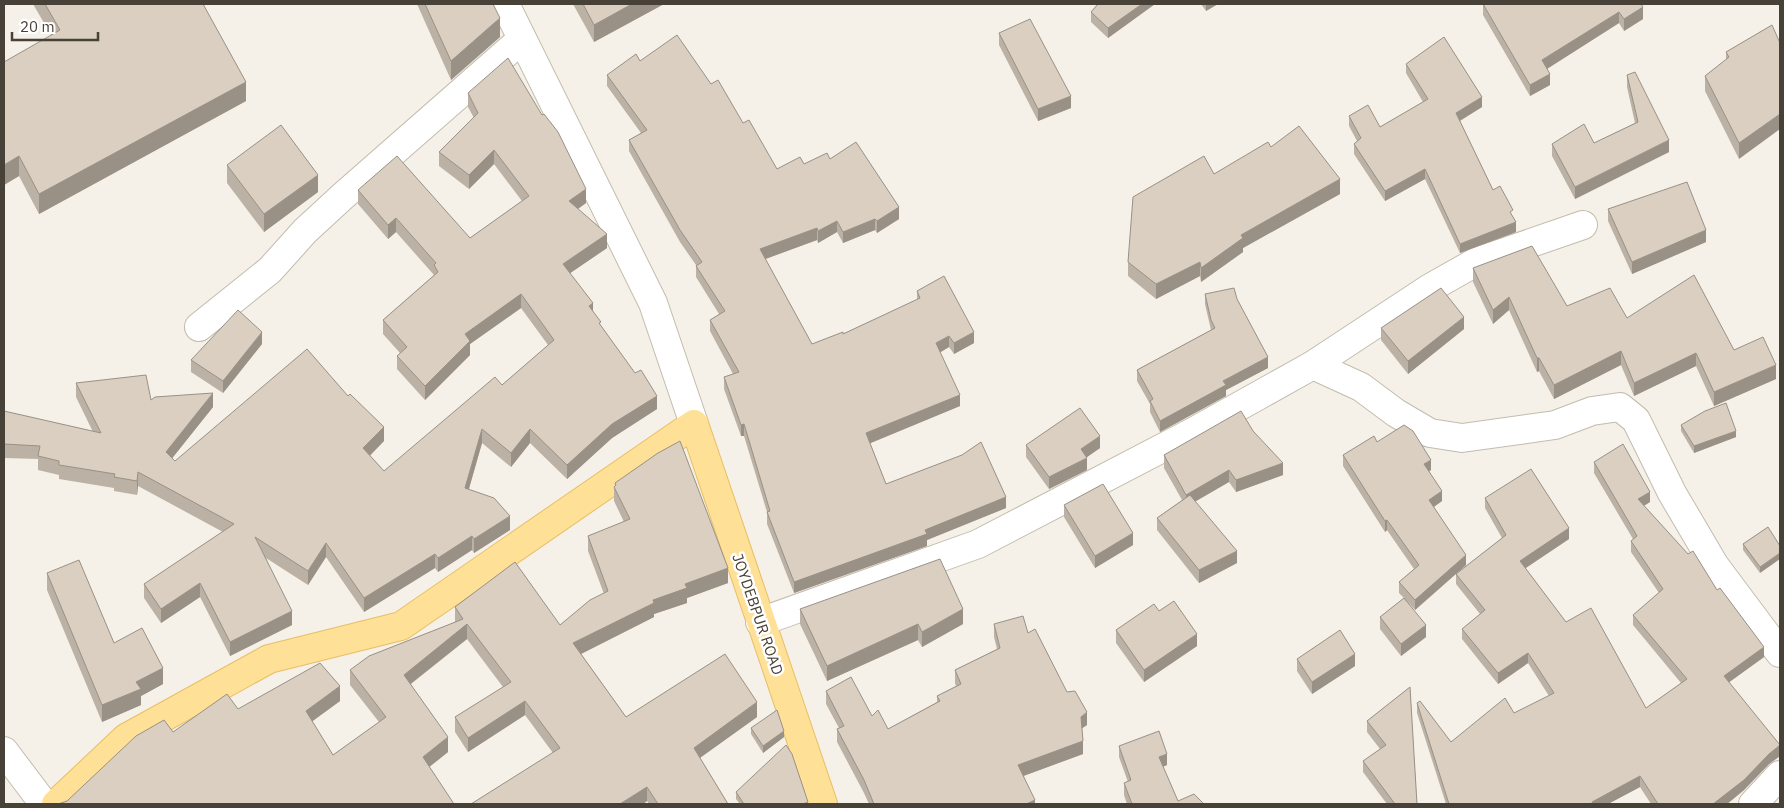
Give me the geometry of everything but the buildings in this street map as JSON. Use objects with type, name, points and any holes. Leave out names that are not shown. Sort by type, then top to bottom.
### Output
[{"type":"main road","name":"JOYDEBPUR ROAD","points":[[694,424],[823,804]]},
{"type":"main road","points":[[56,804],[126,738],[269,659],[401,626],[694,424]]},
{"type":"street","points":[[505,4],[653,303],[694,424]]},
{"type":"street","points":[[199,327],[270,270],[305,231],[343,196],[522,39]]},
{"type":"street","points":[[760,622],[978,544],[1193,432],[1312,365],[1430,288],[1476,262],[1584,225]]},
{"type":"street","points":[[1312,365],[1361,387],[1396,413],[1430,433],[1462,438],[1555,425],[1592,411],[1620,407],[1636,420],[1672,493],[1715,566],[1780,652]]},
{"type":"street","points":[[4,751],[44,804]]},
{"type":"street","points":[[1753,804],[1780,775]]}]
